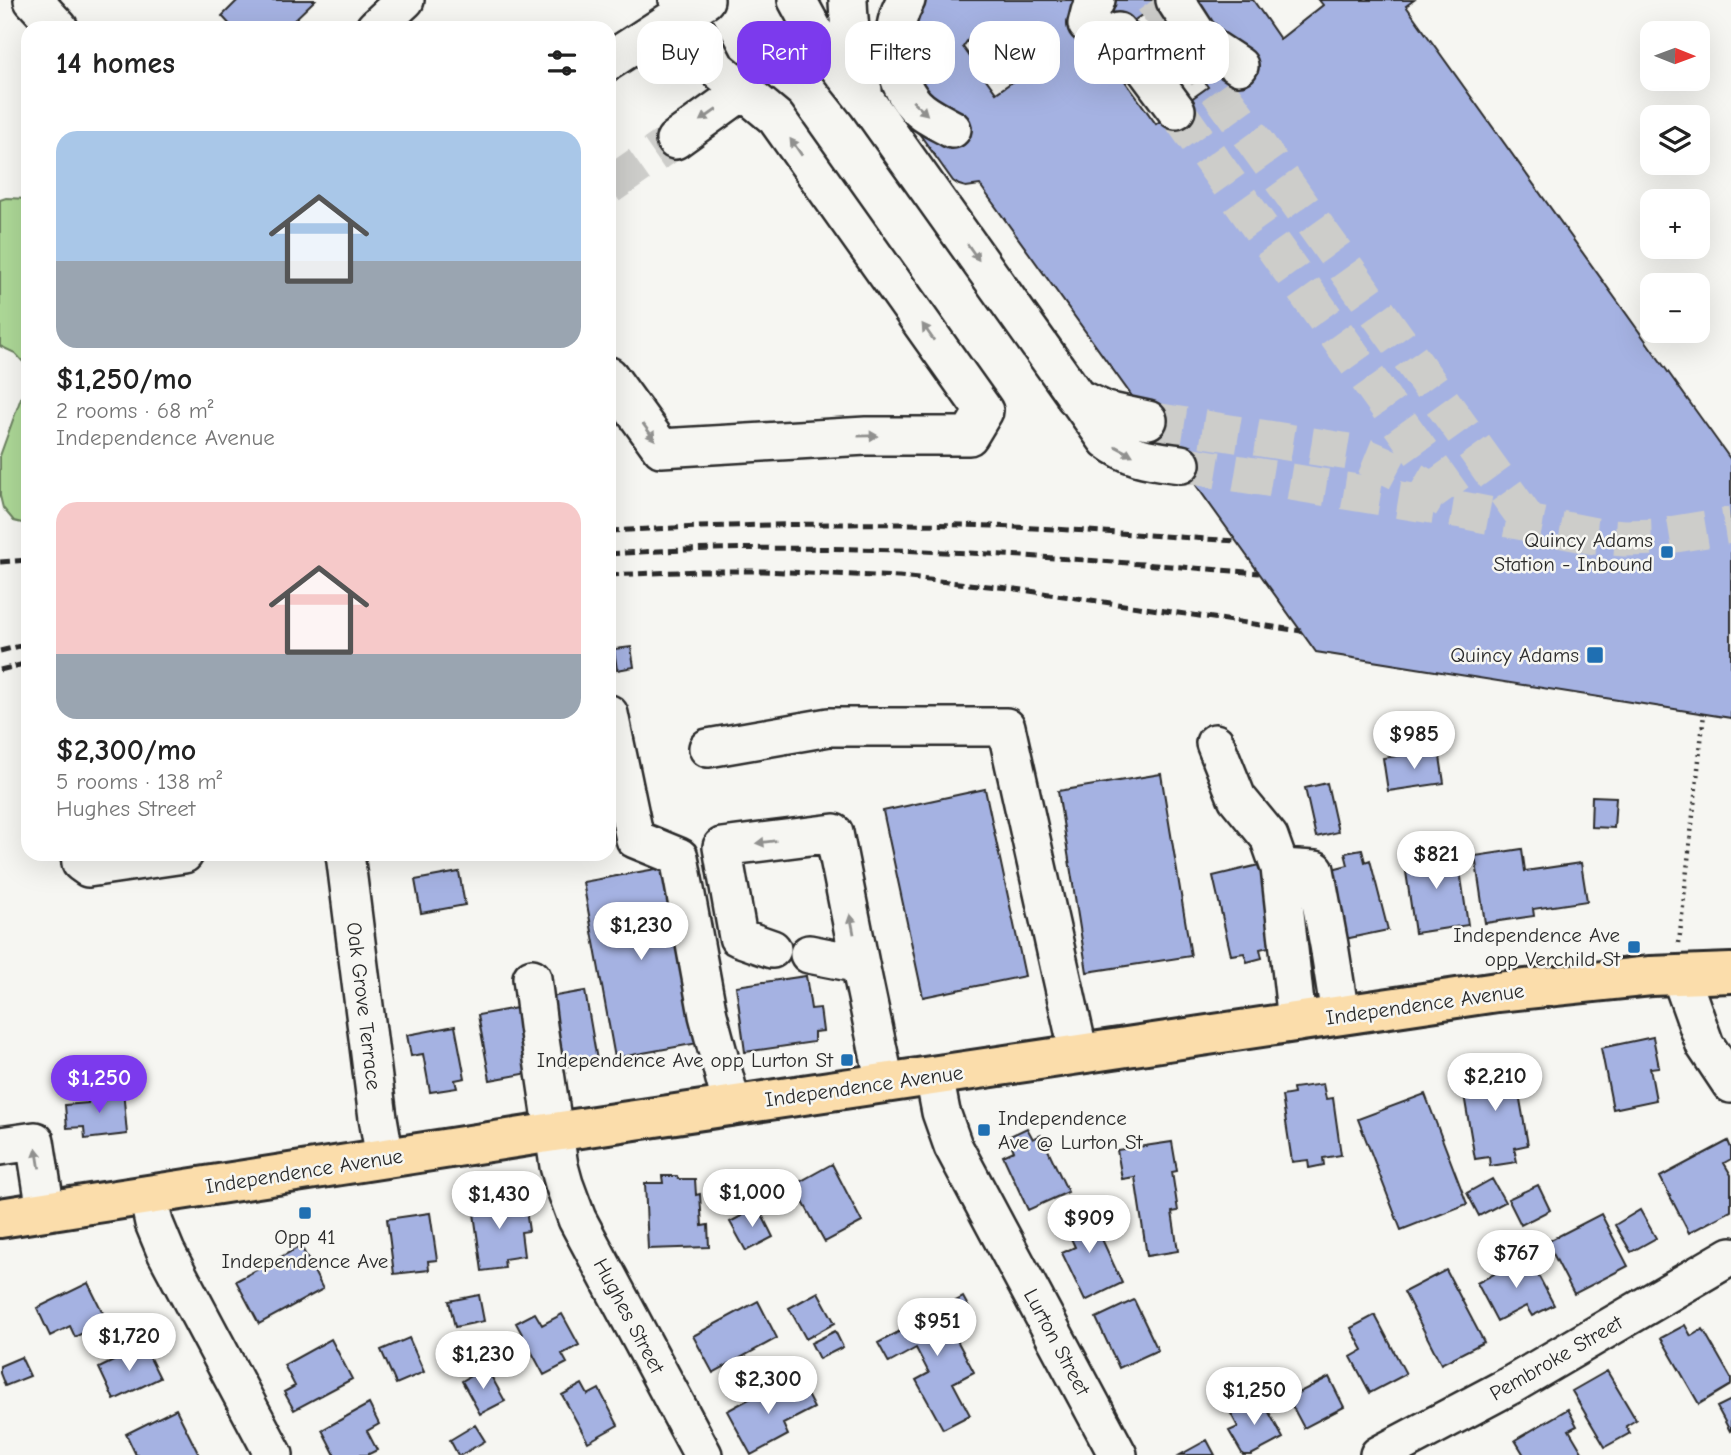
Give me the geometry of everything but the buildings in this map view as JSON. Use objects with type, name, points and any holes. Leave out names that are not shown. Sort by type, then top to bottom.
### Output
[{"type":"main road","name":"Independence Avenue","points":[[0,1218],[385,1157],[1497,992],[1634,978],[1731,973]]},
{"type":"street","points":[[33,0],[53,21]]},
{"type":"street","points":[[382,21],[405,0]]},
{"type":"street","points":[[797,0],[822,46],[868,104],[1107,440],[1121,451],[1136,457],[1181,464]]},
{"type":"street","points":[[848,0],[855,63],[868,104]]},
{"type":"street","points":[[906,0],[898,16],[894,41],[899,76],[915,105],[952,129]]},
{"type":"street","points":[[1175,0],[1210,47],[1239,66]]},
{"type":"street","points":[[616,56],[689,4],[716,68],[776,118],[984,411],[970,436],[866,436],[661,448],[616,386]]},
{"type":"street","points":[[1100,18],[1176,110]]},
{"type":"street","points":[[675,140],[743,91]]},
{"type":"street","points":[[905,156],[948,174],[950,220]]},
{"type":"street","points":[[1075,397],[1106,411],[1148,419]]},
{"type":"street","points":[[708,748],[829,727],[1006,727],[1079,1054]]},
{"type":"street","points":[[1215,743],[1237,798],[1269,837],[1280,868],[1297,1022]]},
{"type":"street","points":[[616,748],[635,839],[679,857],[708,1015],[732,1106]]},
{"type":"street","points":[[772,949],[738,937],[722,847],[834,833],[885,1083]]},
{"type":"street","points":[[81,861],[88,869],[137,861]]},
{"type":"street","name":"Oak Grove Terrace","points":[[346,861],[385,1157]]},
{"type":"street","points":[[1280,868],[1315,870],[1340,1015]]},
{"type":"street","points":[[809,954],[860,964]]},
{"type":"street","points":[[1680,975],[1705,1045],[1731,1084]]},
{"type":"street","name":"Hughes Street","points":[[532,978],[564,1184],[578,1219],[703,1455]]},
{"type":"street","name":"Lurton Street","points":[[934,1076],[941,1112],[953,1146],[1118,1455]]},
{"type":"street","points":[[0,1146],[35,1141],[46,1211]]},
{"type":"street","points":[[148,1195],[154,1223],[166,1252],[274,1455]]},
{"type":"street","name":"Pembroke Street","points":[[1379,1455],[1511,1385],[1731,1256]]},
{"type":"path","points":[[1680,975],[1679,939],[1704,714]]},
{"type":"green space","points":[[21,199],[21,360],[15,353],[0,346],[0,200]]},
{"type":"green space","points":[[21,398],[21,522],[14,521],[3,508],[0,496],[0,456]]},
{"type":"tunnel","points":[[1153,0],[1529,523]]},
{"type":"tunnel","points":[[1176,110],[1462,510]]},
{"type":"tunnel","points":[[616,181],[675,140]]},
{"type":"tunnel","points":[[1148,420],[1356,453],[1402,474],[1446,500]]},
{"type":"tunnel","points":[[1181,464],[1462,510],[1595,536],[1657,537],[1731,525]]},
{"type":"railway","points":[[616,531],[920,524],[1236,541]]},
{"type":"railway","points":[[616,554],[772,548],[853,549],[1015,556],[1259,573]]},
{"type":"railway","points":[[0,562],[21,560]]},
{"type":"railway","points":[[616,575],[764,571],[899,577],[1009,588],[1301,631]]},
{"type":"railway","points":[[0,651],[21,646]]},
{"type":"railway","points":[[0,670],[21,665]]},
{"type":"place","name":"Quincy Adams Station - Inbound","points":[[1667,552]]},
{"type":"place","name":"Quincy Adams","points":[[1595,655]]},
{"type":"place","name":"Independence Ave opp Verchild St","points":[[1634,947]]},
{"type":"place","name":"Independence Ave opp Lurton St","points":[[847,1060]]},
{"type":"place","name":"Independence Ave @ Lurton St","points":[[984,1130]]},
{"type":"place","name":"Opp 41 Independence Ave","points":[[305,1213]]}]
